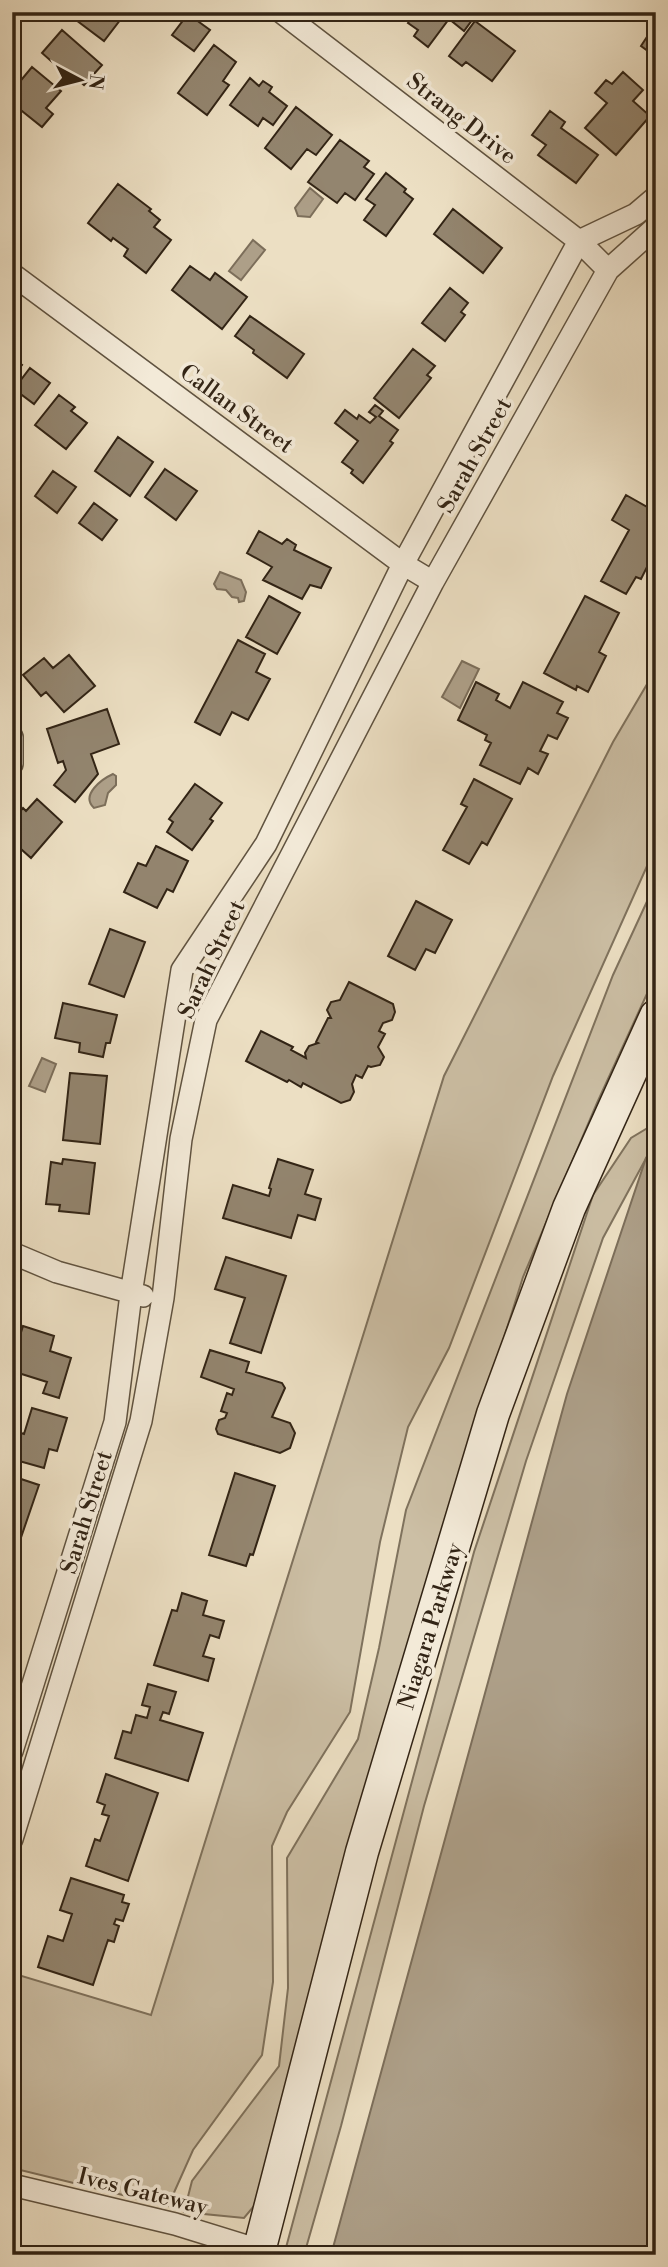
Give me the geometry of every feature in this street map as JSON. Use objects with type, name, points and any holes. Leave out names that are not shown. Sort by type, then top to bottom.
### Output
[{"type":"main road","name":"Niagara Parkway","points":[[259,2253],[362,1852],[493,1414],[569,1208],[656,1016]]},
{"type":"street","name":"Strang Drive","points":[[281,12],[579,241],[607,270]]},
{"type":"street","points":[[579,241],[636,214],[656,197]]},
{"type":"street","name":"Sarah Street","points":[[12,1839],[141,1421],[163,1298],[181,1139],[206,1020],[433,582],[607,270],[656,227]]},
{"type":"street","name":"Sarah Street","points":[[12,1751],[115,1422],[131,1294],[182,970],[266,844],[403,564],[579,241]]},
{"type":"street","name":"Callan Street","points":[[12,274],[403,564],[433,582]]},
{"type":"street","points":[[12,737],[12,764]]},
{"type":"street","points":[[12,1253],[57,1272],[131,1294],[163,1298]]},
{"type":"street","name":"Ives Gateway","points":[[12,2185],[175,2224],[259,2253]]},
{"type":"shaded area","points":[[310,188],[323,199],[310,217],[298,216],[295,208]]},
{"type":"shaded area","points":[[253,240],[265,250],[241,280],[229,271]]},
{"type":"shaded area","points":[[220,572],[241,580],[246,592],[244,601],[239,602],[238,598],[232,597],[226,590],[217,589],[214,584]]},
{"type":"shaded area","points":[[462,661],[479,669],[460,708],[442,697]]},
{"type":"shaded area","points":[[656,669],[656,846],[553,1076],[449,1348],[408,1427],[380,1542],[350,1712],[287,1812],[272,1846],[273,1982],[262,2055],[193,2150],[168,2206],[12,2168],[12,1973],[151,2015],[444,1076],[613,742]]},
{"type":"shaded area","points":[[113,774],[116,776],[116,785],[108,793],[105,805],[94,808],[90,803],[91,793],[98,784]]},
{"type":"shaded area","points":[[656,882],[656,974],[597,1103],[523,1277],[446,1524],[254,2206],[244,2218],[184,2212],[192,2181],[279,2066],[288,1988],[287,1858],[358,1739],[406,1510],[613,975]]},
{"type":"shaded area","points":[[42,1058],[56,1064],[45,1092],[29,1086]]},
{"type":"shaded area","points":[[656,1123],[656,1140],[603,1238],[526,1461],[424,1806],[341,2126],[304,2255],[284,2255],[474,1552],[593,1195],[631,1138]]},
{"type":"shaded area","points":[[656,1144],[656,2255],[331,2255],[567,1394],[646,1158]]},
{"type":"building","points":[[75,12],[120,12],[124,15],[104,41],[72,17]]},
{"type":"building","points":[[416,12],[478,12],[464,31],[449,19],[428,47],[414,36],[418,30],[408,23]]},
{"type":"building","points":[[188,14],[210,30],[194,51],[172,35]]},
{"type":"building","points":[[475,21],[515,51],[492,81],[466,62],[462,66],[449,56]]},
{"type":"building","points":[[656,23],[656,57],[641,46]]},
{"type":"building","points":[[62,30],[102,65],[84,85],[72,74],[69,77],[42,53]]},
{"type":"building","points":[[214,45],[236,62],[223,81],[229,85],[207,115],[178,93]]},
{"type":"building","points":[[32,67],[61,91],[46,108],[53,114],[42,127],[12,103],[12,91]]},
{"type":"building","points":[[623,72],[643,90],[633,101],[650,116],[616,155],[585,128],[607,103],[595,93],[606,80],[612,84]]},
{"type":"building","points":[[250,78],[259,86],[263,81],[272,87],[269,92],[287,106],[273,125],[263,118],[258,126],[230,105]]},
{"type":"building","points":[[296,107],[332,135],[316,155],[307,149],[291,169],[265,148]]},
{"type":"building","points":[[550,111],[565,122],[561,128],[598,155],[576,183],[538,155],[546,145],[532,135]]},
{"type":"building","points":[[340,140],[369,161],[364,167],[374,174],[355,200],[345,193],[337,203],[308,182]]},
{"type":"building","points":[[386,173],[406,189],[404,192],[413,199],[386,236],[364,220],[375,205],[366,199]]},
{"type":"building","points":[[118,184],[151,209],[149,211],[160,220],[154,227],[171,240],[146,273],[124,256],[128,249],[113,238],[111,241],[88,223]]},
{"type":"building","points":[[453,209],[502,248],[483,273],[434,234]]},
{"type":"building","points":[[190,266],[210,280],[215,273],[247,297],[222,329],[172,290]]},
{"type":"building","points":[[450,288],[468,303],[461,312],[465,315],[445,341],[422,323]]},
{"type":"building","points":[[250,316],[304,354],[287,378],[235,336]]},
{"type":"building","points":[[413,349],[435,366],[427,375],[431,378],[399,418],[374,398]]},
{"type":"building","points":[[12,357],[22,365],[12,377]]},
{"type":"building","points":[[30,368],[50,383],[34,404],[14,389]]},
{"type":"building","points":[[59,395],[75,407],[71,411],[87,423],[66,449],[35,425]]},
{"type":"building","points":[[375,405],[383,411],[379,416],[398,430],[390,441],[393,443],[363,483],[351,473],[353,470],[342,462],[358,441],[335,423],[345,410],[357,419],[359,415],[370,423],[376,417],[369,412]]},
{"type":"building","points":[[118,437],[153,462],[130,496],[95,471]]},
{"type":"building","points":[[165,469],[197,491],[176,520],[145,497]]},
{"type":"building","points":[[53,471],[76,487],[57,513],[35,496]]},
{"type":"building","points":[[626,495],[656,512],[656,557],[654,561],[651,559],[641,579],[636,577],[626,594],[601,581],[629,530],[612,520]]},
{"type":"building","points":[[94,503],[117,520],[102,540],[79,523]]},
{"type":"building","points":[[259,531],[282,544],[287,539],[296,545],[294,550],[331,568],[321,588],[310,585],[302,599],[263,580],[272,567],[247,553]]},
{"type":"building","points":[[12,588],[15,588],[12,651]]},
{"type":"building","points":[[269,596],[300,613],[277,654],[246,637]]},
{"type":"building","points":[[585,596],[619,613],[599,652],[606,656],[588,692],[577,686],[576,690],[544,673]]},
{"type":"building","points":[[238,640],[265,654],[256,672],[270,679],[248,720],[232,712],[220,735],[195,722]]},
{"type":"building","points":[[69,655],[95,686],[64,712],[46,692],[41,696],[23,675],[44,658],[53,668]]},
{"type":"building","points":[[476,682],[499,694],[496,700],[510,708],[523,682],[563,702],[557,713],[568,718],[557,739],[548,735],[540,751],[548,754],[538,774],[528,768],[520,784],[480,765],[491,743],[485,740],[487,735],[458,720]]},
{"type":"building","points":[[107,709],[119,744],[91,754],[98,774],[75,802],[54,785],[66,770],[63,761],[58,763],[47,729]]},
{"type":"building","points":[[474,779],[512,799],[487,845],[482,842],[469,864],[443,850],[467,807],[461,804]]},
{"type":"building","points":[[195,784],[222,803],[192,850],[167,832],[173,822],[169,819]]},
{"type":"building","points":[[37,799],[62,822],[31,858],[12,841],[12,820],[23,808],[26,811]]},
{"type":"building","points":[[156,846],[188,861],[173,892],[167,889],[157,908],[124,892],[138,863],[146,866]]},
{"type":"building","points":[[416,901],[452,920],[435,953],[426,949],[415,970],[388,956]]},
{"type":"building","points":[[110,929],[145,942],[124,997],[89,984]]},
{"type":"building","points":[[349,982],[393,1004],[395,1012],[392,1020],[383,1023],[379,1031],[385,1034],[378,1047],[384,1057],[380,1065],[368,1066],[362,1078],[356,1075],[350,1100],[341,1103],[303,1083],[301,1087],[289,1080],[287,1082],[246,1061],[261,1031],[293,1047],[291,1050],[306,1058],[305,1053],[309,1046],[318,1043],[316,1042],[328,1018],[331,1018],[327,1010],[331,1002],[340,1000]]},
{"type":"building","points":[[63,1003],[117,1015],[110,1043],[106,1043],[103,1057],[79,1052],[80,1043],[55,1038]]},
{"type":"building","points":[[70,1073],[107,1076],[100,1144],[63,1140]]},
{"type":"building","points":[[63,1159],[95,1163],[89,1214],[59,1211],[60,1205],[46,1204],[51,1162],[62,1164]]},
{"type":"building","points":[[278,1159],[313,1170],[305,1194],[321,1199],[315,1220],[298,1215],[291,1238],[223,1218],[233,1185],[269,1196]]},
{"type":"building","points":[[226,1257],[286,1276],[261,1353],[230,1343],[245,1298],[215,1289]]},
{"type":"building","points":[[23,1326],[54,1336],[50,1351],[71,1358],[59,1398],[43,1393],[47,1382],[12,1371],[12,1361]]},
{"type":"building","points":[[210,1350],[249,1362],[246,1372],[282,1383],[285,1388],[272,1417],[290,1423],[295,1433],[290,1448],[280,1453],[218,1434],[216,1429],[219,1420],[225,1418],[227,1413],[221,1411],[227,1393],[232,1395],[234,1389],[201,1377]]},
{"type":"building","points":[[32,1408],[67,1418],[57,1451],[49,1449],[44,1468],[12,1459],[15,1431],[24,1434]]},
{"type":"building","points":[[235,1473],[275,1486],[253,1555],[250,1554],[246,1566],[209,1555]]},
{"type":"building","points":[[12,1476],[39,1485],[16,1552],[12,1551]]},
{"type":"building","points":[[182,1593],[207,1601],[203,1615],[224,1621],[219,1638],[210,1635],[203,1656],[214,1659],[208,1681],[154,1665],[172,1610],[177,1611]]},
{"type":"building","points":[[148,1684],[176,1692],[169,1714],[163,1712],[160,1720],[203,1733],[188,1781],[115,1758],[123,1731],[131,1733],[136,1715],[147,1718],[150,1707],[142,1705]]},
{"type":"building","points":[[106,1774],[158,1793],[128,1881],[86,1866],[95,1839],[100,1841],[109,1816],[102,1814],[105,1805],[97,1802]]},
{"type":"building","points":[[71,1878],[124,1895],[122,1902],[129,1904],[123,1921],[116,1919],[114,1924],[119,1926],[114,1942],[108,1940],[93,1985],[38,1967],[48,1936],[63,1941],[72,1914],[60,1910]]}]
